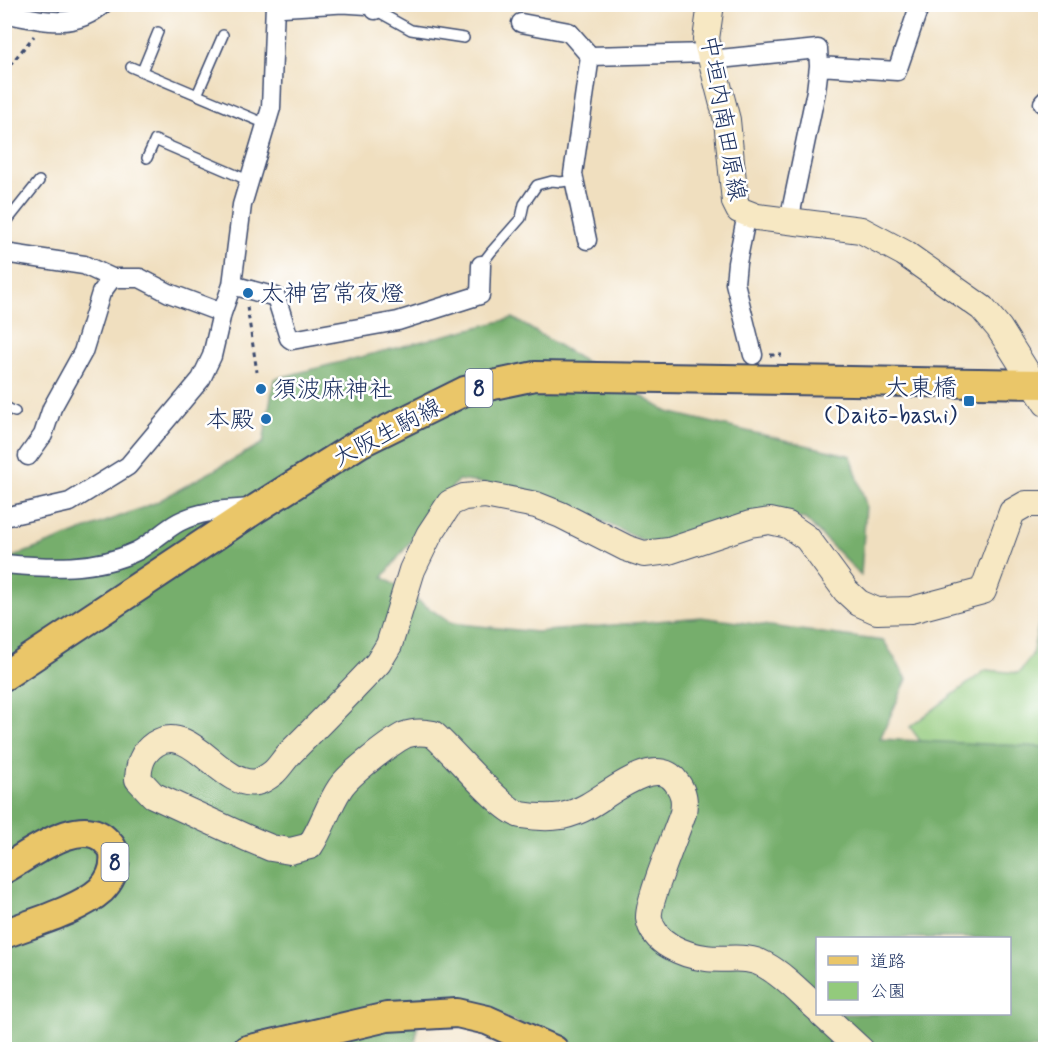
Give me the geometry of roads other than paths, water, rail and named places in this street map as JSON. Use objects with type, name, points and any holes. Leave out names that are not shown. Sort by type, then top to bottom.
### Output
[{"type":"main road","name":"中垣内南田原線","points":[[711,4],[706,39],[722,93],[735,202],[739,210],[747,214],[861,230],[904,253],[982,308],[999,328],[1042,390]]},
{"type":"main road","name":"大阪生駒線","points":[[4,676],[256,508],[360,443],[410,416],[465,391],[535,376],[782,378],[1042,390]]},
{"type":"main road","points":[[816,1007],[784,978],[763,964],[743,958],[707,958],[681,953],[665,942],[654,930],[649,917],[653,897],[683,813],[685,798],[674,778],[665,773],[652,772],[635,777],[587,807],[561,816],[518,814],[502,804],[433,734],[418,731],[405,735],[346,778],[310,846],[290,851],[271,848],[153,795],[138,779],[140,764],[146,750],[163,739],[177,739],[188,743],[222,770],[241,779],[255,782],[272,774],[378,663],[389,645],[411,570],[450,503],[464,497],[485,495],[536,505],[626,548],[644,554],[669,551],[750,524],[770,521],[788,525],[807,538],[846,591],[859,603],[878,611],[911,610],[983,591],[1012,512],[1026,504],[1046,504]]},
{"type":"main road","name":"8","points":[[4,869],[66,834],[84,831],[102,836],[113,848],[115,863],[110,881],[82,904],[4,934]]},
{"type":"main road","points":[[247,1050],[387,1017],[457,1013],[487,1020],[554,1050]]},
{"type":"main road","points":[[823,1015],[861,1050]]},
{"type":"street","points":[[13,11],[43,20],[74,21],[92,14],[103,4]]},
{"type":"street","points":[[819,66],[897,71],[920,4]]},
{"type":"street","points":[[4,517],[70,502],[128,466],[201,379],[212,356],[222,313],[238,286],[242,205],[271,108],[275,8]]},
{"type":"street","points":[[521,23],[570,32],[590,56],[573,174],[587,240]]},
{"type":"street","points":[[590,56],[710,57],[818,49],[819,66],[816,91],[789,220]]},
{"type":"street","points":[[747,214],[735,283],[753,355]]},
{"type":"street","points":[[4,252],[84,266],[112,278],[140,278],[169,293],[222,313]]},
{"type":"street","points":[[238,286],[276,297],[289,338],[292,340],[399,321],[480,295],[481,266]]},
{"type":"street","points":[[28,456],[43,435],[52,408],[83,352],[100,293],[112,278]]},
{"type":"street","points":[[4,564],[48,568],[96,564],[136,551],[180,522],[208,511],[256,508]]},
{"type":"lane","points":[[275,8],[376,7],[411,30],[464,38]]},
{"type":"lane","points":[[142,71],[158,32]]},
{"type":"lane","points":[[197,94],[223,34]]},
{"type":"lane","points":[[131,66],[266,124]]},
{"type":"lane","points":[[147,158],[155,140],[250,181]]},
{"type":"lane","points":[[481,266],[521,218],[524,204],[537,185],[552,181],[561,183],[567,181],[573,174]]},
{"type":"lane","points":[[4,225],[39,181]]},
{"type":"lane","points":[[4,406],[15,412]]},
{"type":"place","name":"太神宮常夜燈","points":[[248,293]]},
{"type":"place","name":"須波麻神社","points":[[261,389]]},
{"type":"place","name":"大東橋 (Daitō-bashi)","points":[[969,401]]},
{"type":"place","name":"本殿","points":[[266,419]]}]
